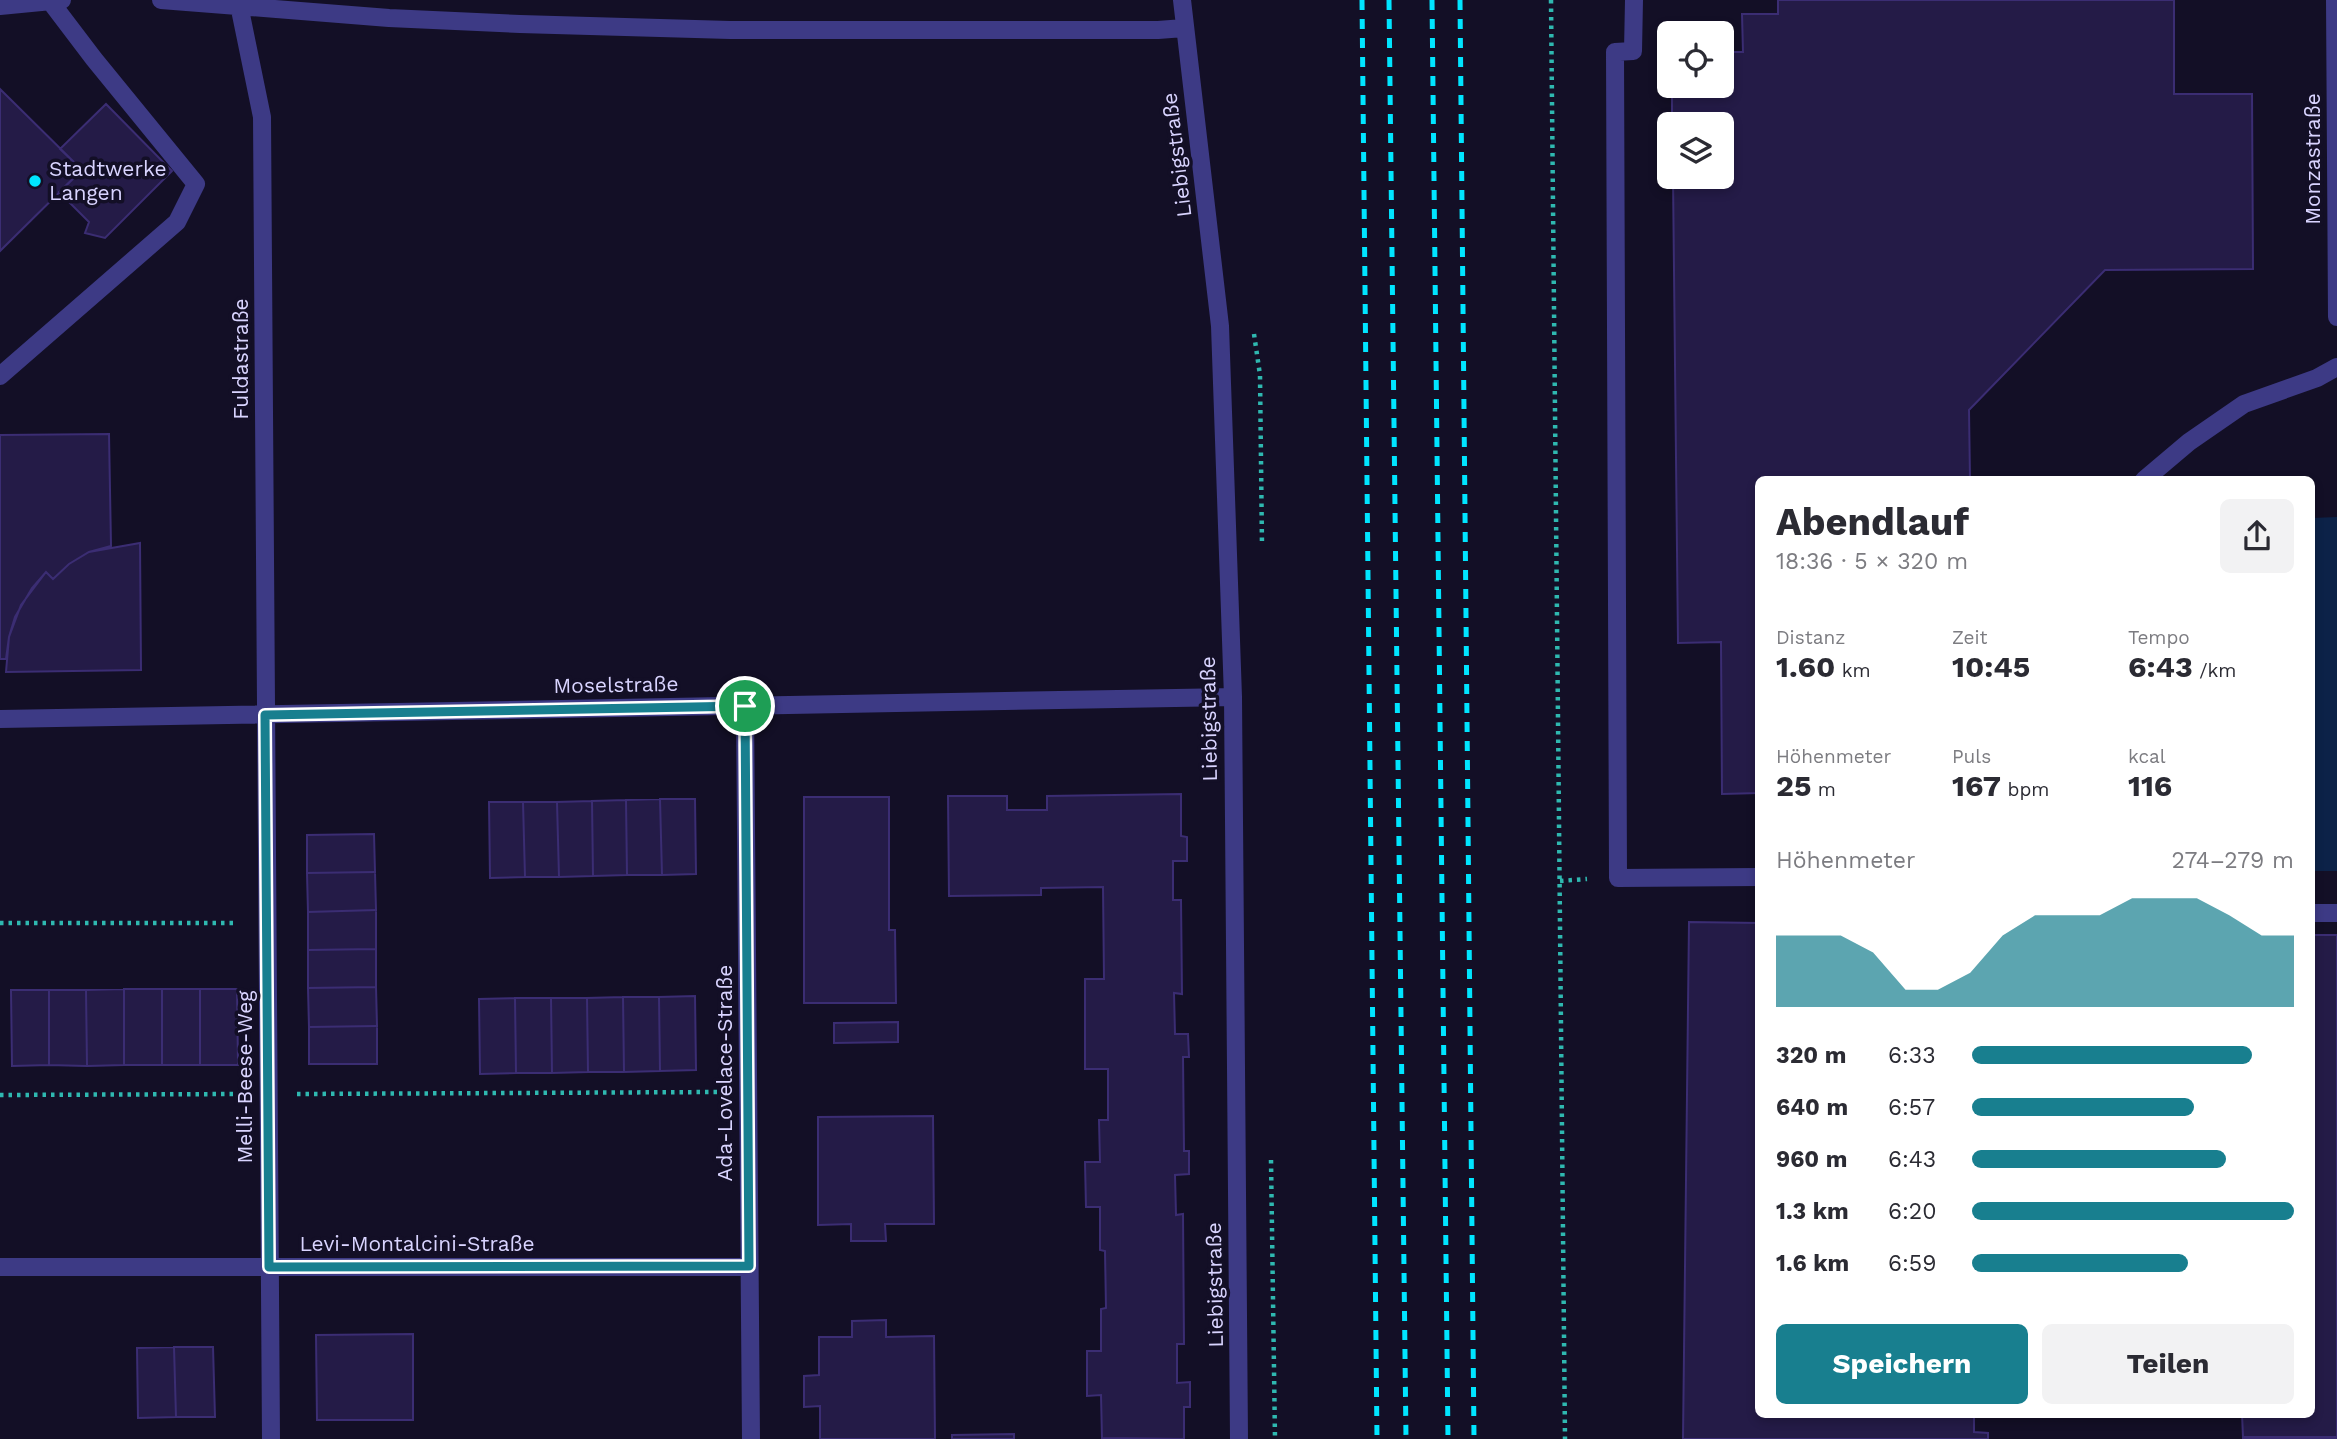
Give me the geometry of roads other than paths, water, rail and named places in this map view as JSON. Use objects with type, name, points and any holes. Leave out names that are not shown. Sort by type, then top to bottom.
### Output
[{"type":"street","points":[[0,6],[62,0]]},
{"type":"street","points":[[161,0],[239,3],[415,19],[730,30],[1184,28]]},
{"type":"street","name":"Liebigstraße","points":[[1182,0],[1220,326],[1233,697],[1239,1439]]},
{"type":"street","points":[[1634,0],[1633,51],[1615,52],[1618,878],[1755,877]]},
{"type":"street","name":"Monzastraße","points":[[2335,0],[2337,317]]},
{"type":"street","points":[[0,376],[177,222],[196,184],[50,1]]},
{"type":"street","name":"Fuldastraße","points":[[239,3],[262,117],[265,715]]},
{"type":"street","points":[[2149,476],[2189,442],[2244,404],[2317,378],[2337,367]]},
{"type":"street","name":"Moselstraße","points":[[0,719],[1233,697]]},
{"type":"street","name":"Ada-Lovelace-Straße","points":[[745,706],[751,1439]]},
{"type":"street","name":"Melli-Beese-Weg","points":[[265,715],[271,1439]]},
{"type":"street","points":[[2315,913],[2337,913]]},
{"type":"street","name":"Levi-Montalcini-Straße","points":[[0,1267],[749,1266]]},
{"type":"water","points":[[2337,517],[2337,871],[2315,871],[2315,518]]},
{"type":"railway","points":[[1362,0],[1377,1439]]},
{"type":"railway","points":[[1389,0],[1406,1439]]},
{"type":"railway","points":[[1432,0],[1448,1439]]},
{"type":"railway","points":[[1460,0],[1474,1439]]},
{"type":"place","name":"Stadtwerke Langen","points":[[35,181]]}]
